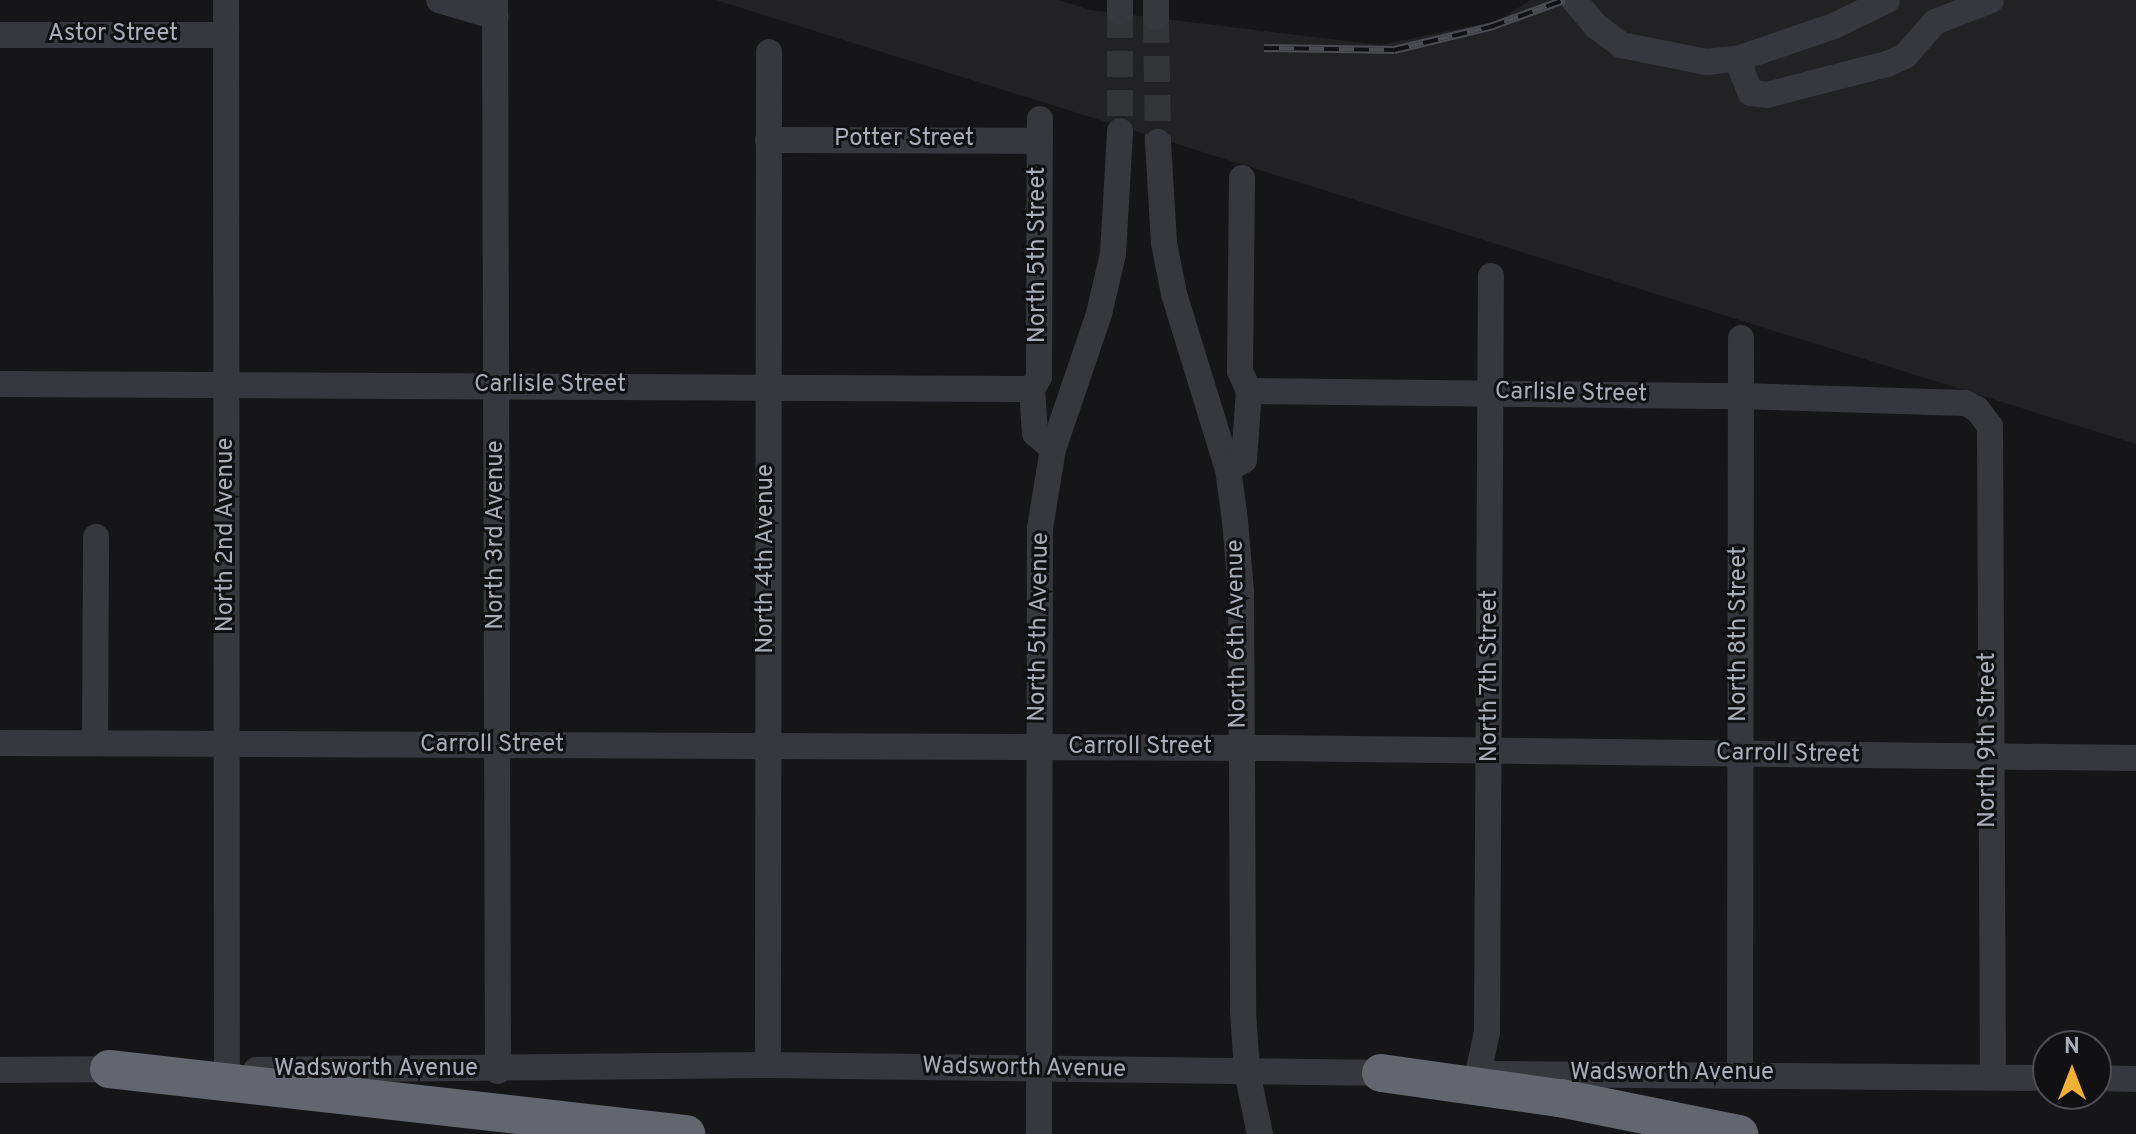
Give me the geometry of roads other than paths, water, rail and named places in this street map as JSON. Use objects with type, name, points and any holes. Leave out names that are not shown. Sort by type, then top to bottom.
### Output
[{"type":"highway","points":[[109,1069],[686,1134]]},
{"type":"highway","points":[[1381,1073],[1560,1098],[1739,1134]]},
{"type":"street","name":"North 2nd Avenue","points":[[226,0],[227,1070]]},
{"type":"street","points":[[439,0],[496,8]]},
{"type":"street","points":[[1574,0],[1596,26],[1621,45],[1706,62],[1737,59],[1834,26],[1887,0]]},
{"type":"street","points":[[1737,59],[1751,93],[1767,95],[1887,64],[1905,56],[1935,22],[1991,0]]},
{"type":"street","name":"North 3rd Avenue","points":[[496,8],[498,1071]]},
{"type":"street","name":"Astor Street","points":[[0,35],[225,35]]},
{"type":"street","name":"North 4th Avenue","points":[[768,1065],[769,52]]},
{"type":"street","name":"Potter Street","points":[[768,140],[1040,130]]},
{"type":"street","name":"North 5th Street","points":[[1032,389],[1039,377],[1040,130]]},
{"type":"street","name":"North 5th Avenue","points":[[1039,1134],[1039,541],[1053,449],[1099,314],[1113,254],[1120,131]]},
{"type":"street","name":"North 6th Avenue","points":[[1158,142],[1164,243],[1174,294],[1228,469],[1241,591],[1240,748],[1247,1072],[1260,1134]]},
{"type":"street","points":[[1228,469],[1244,460],[1249,391],[1240,371],[1242,178]]},
{"type":"street","name":"North 7th Street","points":[[1478,1074],[1487,1032],[1492,750],[1491,276]]},
{"type":"street","name":"North 8th Street","points":[[1740,1074],[1741,338]]},
{"type":"street","name":"Carlisle Street","points":[[0,384],[1032,389]]},
{"type":"street","points":[[1032,389],[1035,433],[1053,449]]},
{"type":"street","name":"Carlisle Street","points":[[1249,391],[1740,396],[1965,403],[1977,409]]},
{"type":"street","name":"North 9th Street","points":[[1977,409],[1990,426],[1989,757],[1993,1077]]},
{"type":"street","points":[[95,743],[96,537]]},
{"type":"street","name":"Carroll Street","points":[[0,743],[1240,748],[2136,758]]},
{"type":"street","name":"Wadsworth Avenue","points":[[0,1070],[498,1071],[768,1065],[1040,1071],[2032,1078]]},
{"type":"street","points":[[2112,1078],[2136,1079]]},
{"type":"tunnel","points":[[1120,12],[1120,131]]},
{"type":"tunnel","points":[[1156,17],[1158,142]]},
{"type":"railway","points":[[1264,48],[1394,50],[1490,27],[1564,0]]}]
